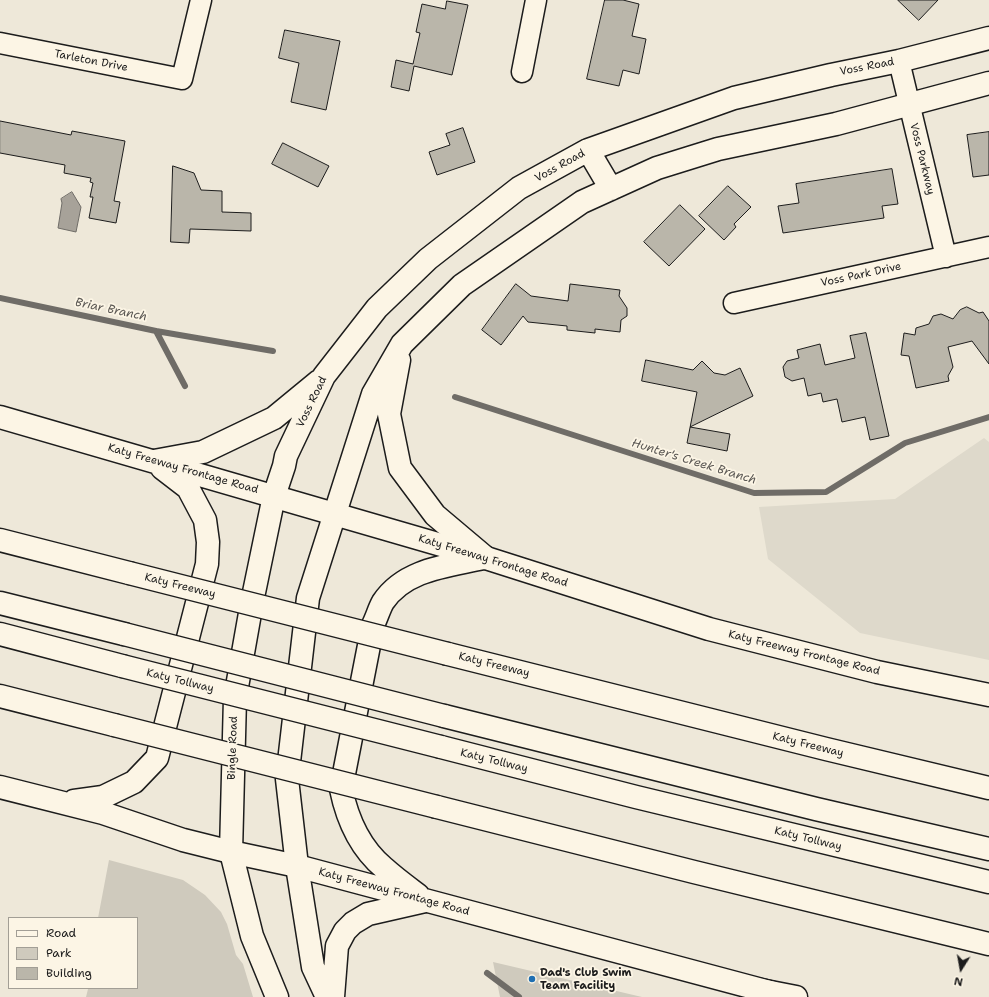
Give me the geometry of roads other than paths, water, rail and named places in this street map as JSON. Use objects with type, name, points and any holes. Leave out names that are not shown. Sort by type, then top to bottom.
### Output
[{"type":"main road","name":"Voss Road","points":[[274,496],[286,456],[324,376],[377,308],[428,259],[519,188],[588,150],[734,98],[831,75],[899,61],[989,38]]},
{"type":"main road","points":[[327,997],[313,967],[297,866],[287,779],[308,598],[373,394],[402,344],[462,285],[582,202],[657,168],[718,149],[836,124],[989,83]]},
{"type":"main road","points":[[588,150],[611,189]]},
{"type":"main road","points":[[402,344],[389,414],[400,468],[436,516],[486,558]]},
{"type":"main road","points":[[154,461],[203,452],[274,418],[324,376]]},
{"type":"main road","name":"Katy Freeway Frontage Road","points":[[0,417],[486,558],[708,629],[877,672],[989,695]]},
{"type":"main road","points":[[62,802],[103,797],[134,782],[158,758],[207,564],[208,542],[205,520],[188,488],[154,461]]},
{"type":"main road","name":"Bingle Road","points":[[274,496],[234,698],[231,852],[252,936],[277,997]]},
{"type":"main road","name":"Katy Freeway","points":[[0,540],[782,738],[989,788]]},
{"type":"main road","points":[[425,901],[383,868],[366,850],[345,809],[341,789],[373,625],[383,602],[396,587],[407,579],[422,572],[486,558]]},
{"type":"main road","points":[[0,602],[444,716],[816,809],[989,849]]},
{"type":"main road","name":"Katy Tollway","points":[[0,634],[643,799],[989,882]]},
{"type":"main road","points":[[0,696],[701,874],[989,944]]},
{"type":"main road","points":[[963,782],[989,784]]},
{"type":"main road","name":"Katy Freeway Frontage Road","points":[[0,788],[103,812],[183,840],[297,866],[787,997]]},
{"type":"main road","points":[[334,997],[337,946],[345,931],[353,923],[368,914],[425,901]]},
{"type":"main road","points":[[755,989],[796,997]]},
{"type":"street","name":"Tarleton Drive","points":[[0,43],[182,79],[201,0]]},
{"type":"street","points":[[522,72],[536,0]]},
{"type":"street","name":"Voss Parkway","points":[[899,61],[946,257]]},
{"type":"street","name":"Voss Park Drive","points":[[734,303],[989,247]]},
{"type":"waterway","name":"Briar Branch","points":[[0,298],[156,331],[185,386]]},
{"type":"waterway","name":"Hunter's Creek Branch","points":[[156,331],[273,351]]},
{"type":"waterway","name":"Hunter's Creek Branch","points":[[455,397],[754,493],[826,492],[905,443],[989,417]]},
{"type":"waterway","name":"Briar Branch","points":[[487,973],[519,997]]},
{"type":"place","name":"Dad's Club Swim Team Facility","points":[[532,979]]}]
